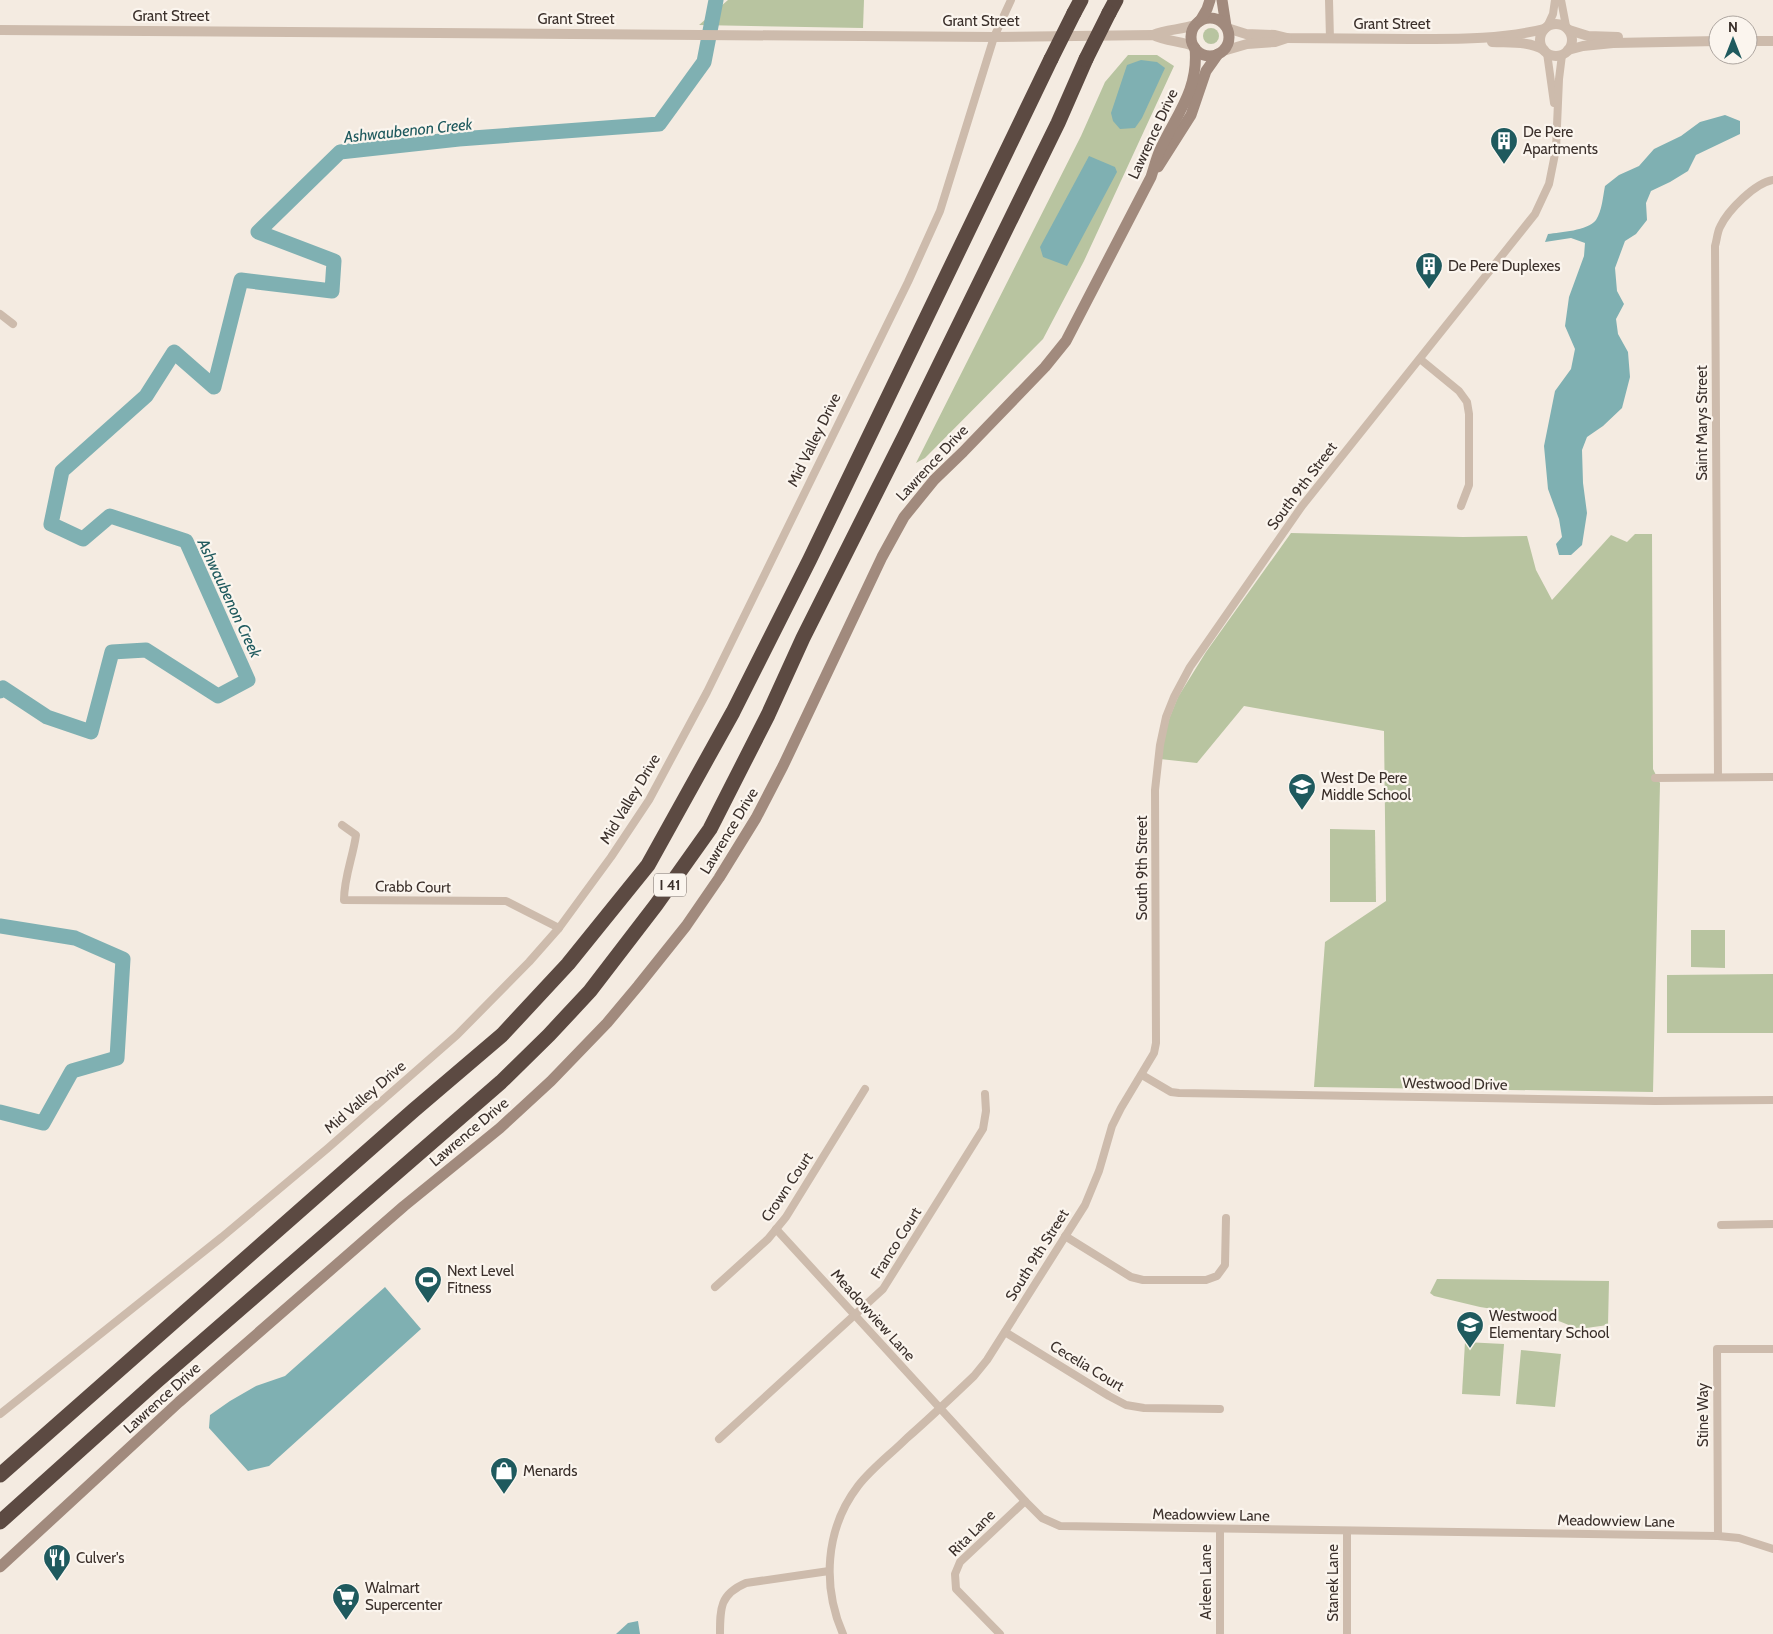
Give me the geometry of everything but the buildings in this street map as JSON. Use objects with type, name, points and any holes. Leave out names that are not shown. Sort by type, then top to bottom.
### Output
[{"type":"highway","name":"I 41","points":[[0,1475],[407,1116],[502,1035],[568,964],[648,865],[742,695],[1077,6]]},
{"type":"highway","name":"I 41","points":[[0,1522],[158,1381],[501,1082],[590,991],[656,905],[710,828],[768,715],[803,638],[1058,123],[1086,59],[1112,7]]},
{"type":"main road","points":[[1210,0],[1207,9],[1191,35],[1194,47],[1206,55],[1221,53]]},
{"type":"main road","points":[[1151,177],[1191,115],[1206,71],[1230,40],[1222,0]]},
{"type":"main road","points":[[1198,23],[1211,18],[1222,21],[1227,27]]},
{"type":"main road","name":"Lawrence Drive","points":[[0,1566],[194,1389],[404,1206],[500,1128],[607,1023],[670,947],[719,878],[756,818],[787,758],[889,543],[904,517],[934,480],[964,452],[1045,367],[1066,340],[1151,177],[1159,152],[1194,81],[1196,61],[1194,47]]},
{"type":"street","name":"Mid Valley Drive","points":[[0,1414],[222,1237],[328,1148],[457,1035],[529,962],[558,928],[612,857],[657,786],[707,692],[904,290],[940,212],[994,37],[1011,0]]},
{"type":"street","points":[[1329,0],[1330,38]]},
{"type":"street","points":[[1546,51],[1542,46],[1540,38],[1553,14],[1555,0]]},
{"type":"street","points":[[1561,0],[1572,41],[1565,53]]},
{"type":"street","name":"Grant Street","points":[[1153,36],[1160,32],[1186,29],[1198,23]]},
{"type":"street","name":"Grant Street","points":[[1467,39],[1516,34],[1557,24],[1588,36],[1653,41]]},
{"type":"street","name":"Grant Street","points":[[1227,27],[1246,34],[1275,34],[1287,38],[1467,39],[1526,44],[1539,47],[1552,55],[1565,53],[1588,45],[1653,41],[1708,41]]},
{"type":"street","name":"Grant Street","points":[[0,30],[994,37],[1153,36],[1174,40],[1194,47]]},
{"type":"street","name":"Grant Street","points":[[1221,53],[1247,44],[1275,42],[1287,38]]},
{"type":"street","points":[[1758,41],[1773,40]]},
{"type":"street","name":"South 9th Street","points":[[1546,51],[1556,122]]},
{"type":"street","name":"South 9th Street","points":[[843,1634],[832,1603],[829,1571],[835,1532],[848,1501],[869,1474],[974,1376],[988,1360],[1066,1236],[1093,1187],[1112,1126],[1154,1053],[1156,1043],[1156,790],[1158,759],[1168,712],[1190,667],[1302,506],[1535,214],[1549,184],[1556,149],[1559,79],[1565,53]]},
{"type":"street","name":"Saint Marys Street","points":[[1718,777],[1715,246],[1720,227],[1731,211],[1764,181],[1773,180]]},
{"type":"street","points":[[0,314],[14,324]]},
{"type":"street","points":[[1420,359],[1460,391],[1467,402],[1469,414],[1469,485],[1461,506]]},
{"type":"street","points":[[1655,778],[1773,777]]},
{"type":"street","name":"Crabb Court","points":[[342,825],[356,835],[344,883],[344,900],[506,901],[558,928]]},
{"type":"street","name":"Westwood Drive","points":[[1142,1075],[1171,1092],[1179,1093],[1650,1101],[1773,1100]]},
{"type":"street","name":"Crown Court","points":[[715,1287],[768,1239],[786,1217],[865,1089]]},
{"type":"street","name":"Franco Court","points":[[719,1439],[883,1289],[983,1129],[986,1112],[986,1094]]},
{"type":"street","points":[[1066,1236],[1131,1277],[1143,1280],[1206,1280],[1217,1276],[1225,1264],[1226,1218]]},
{"type":"street","points":[[1721,1225],[1773,1224]]},
{"type":"street","name":"Meadowview Lane","points":[[776,1229],[1025,1501],[1042,1518],[1060,1526],[1718,1536],[1739,1538],[1773,1549]]},
{"type":"street","name":"Cecelia Court","points":[[1005,1332],[1126,1405],[1144,1408],[1220,1409]]},
{"type":"street","name":"Stine Way","points":[[1718,1536],[1717,1349],[1773,1349]]},
{"type":"street","name":"Rita Lane","points":[[1000,1634],[956,1588],[954,1574],[960,1562],[1025,1501]]},
{"type":"street","name":"Arleen Lane","points":[[1220,1529],[1220,1634]]},
{"type":"street","name":"Stanek Lane","points":[[1347,1531],[1347,1634]]},
{"type":"street","points":[[720,1634],[720,1611],[726,1598],[734,1588],[746,1583],[829,1571]]},
{"type":"green space","points":[[728,0],[864,0],[863,28],[699,25]]},
{"type":"green space","points":[[1208,28],[1214,28],[1219,33],[1217,42],[1208,44],[1203,39],[1203,33]]},
{"type":"green space","points":[[1128,55],[1157,55],[1174,66],[1084,261],[1043,339],[925,458],[916,463],[1081,136],[1105,82]]},
{"type":"green space","points":[[1291,533],[1463,537],[1527,536],[1536,570],[1552,600],[1611,535],[1627,542],[1635,534],[1652,534],[1653,769],[1660,783],[1653,1092],[1314,1087],[1325,942],[1386,901],[1384,731],[1244,706],[1197,763],[1160,759],[1169,719],[1178,697],[1206,652]]},
{"type":"green space","points":[[1330,829],[1375,830],[1376,902],[1330,902]]},
{"type":"green space","points":[[1691,930],[1725,930],[1725,968],[1691,967]]},
{"type":"green space","points":[[1773,974],[1773,1033],[1667,1033],[1667,975]]},
{"type":"green space","points":[[1437,1279],[1609,1281],[1608,1325],[1579,1329],[1551,1318],[1480,1307],[1434,1296],[1430,1293]]},
{"type":"green space","points":[[1465,1342],[1504,1344],[1500,1396],[1462,1394]]},
{"type":"green space","points":[[1521,1350],[1561,1354],[1555,1407],[1516,1404]]},
{"type":"water","points":[[1141,60],[1157,62],[1165,68],[1142,118],[1135,128],[1120,129],[1113,121],[1111,113],[1127,65]]},
{"type":"water","points":[[1725,115],[1740,121],[1740,134],[1696,155],[1688,171],[1651,191],[1646,203],[1647,220],[1636,234],[1625,241],[1615,268],[1617,291],[1624,304],[1616,319],[1618,334],[1628,352],[1630,377],[1622,408],[1603,426],[1587,437],[1582,450],[1583,483],[1587,513],[1582,545],[1571,555],[1559,555],[1556,544],[1562,537],[1559,519],[1548,489],[1544,446],[1555,391],[1571,369],[1575,349],[1565,326],[1569,297],[1584,256],[1585,243],[1571,238],[1545,242],[1548,234],[1587,227],[1592,224],[1600,212],[1605,186],[1619,175],[1639,166],[1654,149],[1681,136],[1700,122]]},
{"type":"water","points":[[1089,156],[1115,167],[1117,172],[1067,266],[1043,257],[1040,247]]},
{"type":"water","points":[[385,1287],[421,1329],[269,1466],[248,1471],[209,1428],[210,1415],[256,1386],[285,1376]]},
{"type":"water","points":[[638,1621],[640,1634],[616,1634],[628,1623]]},
{"type":"waterway","name":"Ashwaubenon Creek","points":[[0,691],[3,688],[47,717],[91,732],[112,652],[146,650],[218,696],[248,680],[186,541],[110,516],[83,539],[51,524],[62,471],[146,396],[174,352],[214,387],[241,280],[332,291],[334,261],[258,232],[340,152],[459,139],[659,124],[704,62],[716,0]]},
{"type":"waterway","name":"Ashwaubenon Creek","points":[[0,926],[75,938],[123,959],[117,1058],[72,1071],[43,1123],[0,1112]]},
{"type":"place","name":"De Pere Apartments","points":[[1504,165]]},
{"type":"place","name":"De Pere Duplexes","points":[[1429,290]]},
{"type":"place","name":"West De Pere Middle School","points":[[1302,811]]},
{"type":"place","name":"Next Level Fitness","points":[[428,1304]]},
{"type":"place","name":"Westwood Elementary School","points":[[1470,1349]]},
{"type":"place","name":"Menards","points":[[504,1495]]},
{"type":"place","name":"Culver's","points":[[57,1582]]},
{"type":"place","name":"Walmart Supercenter","points":[[346,1621]]}]
